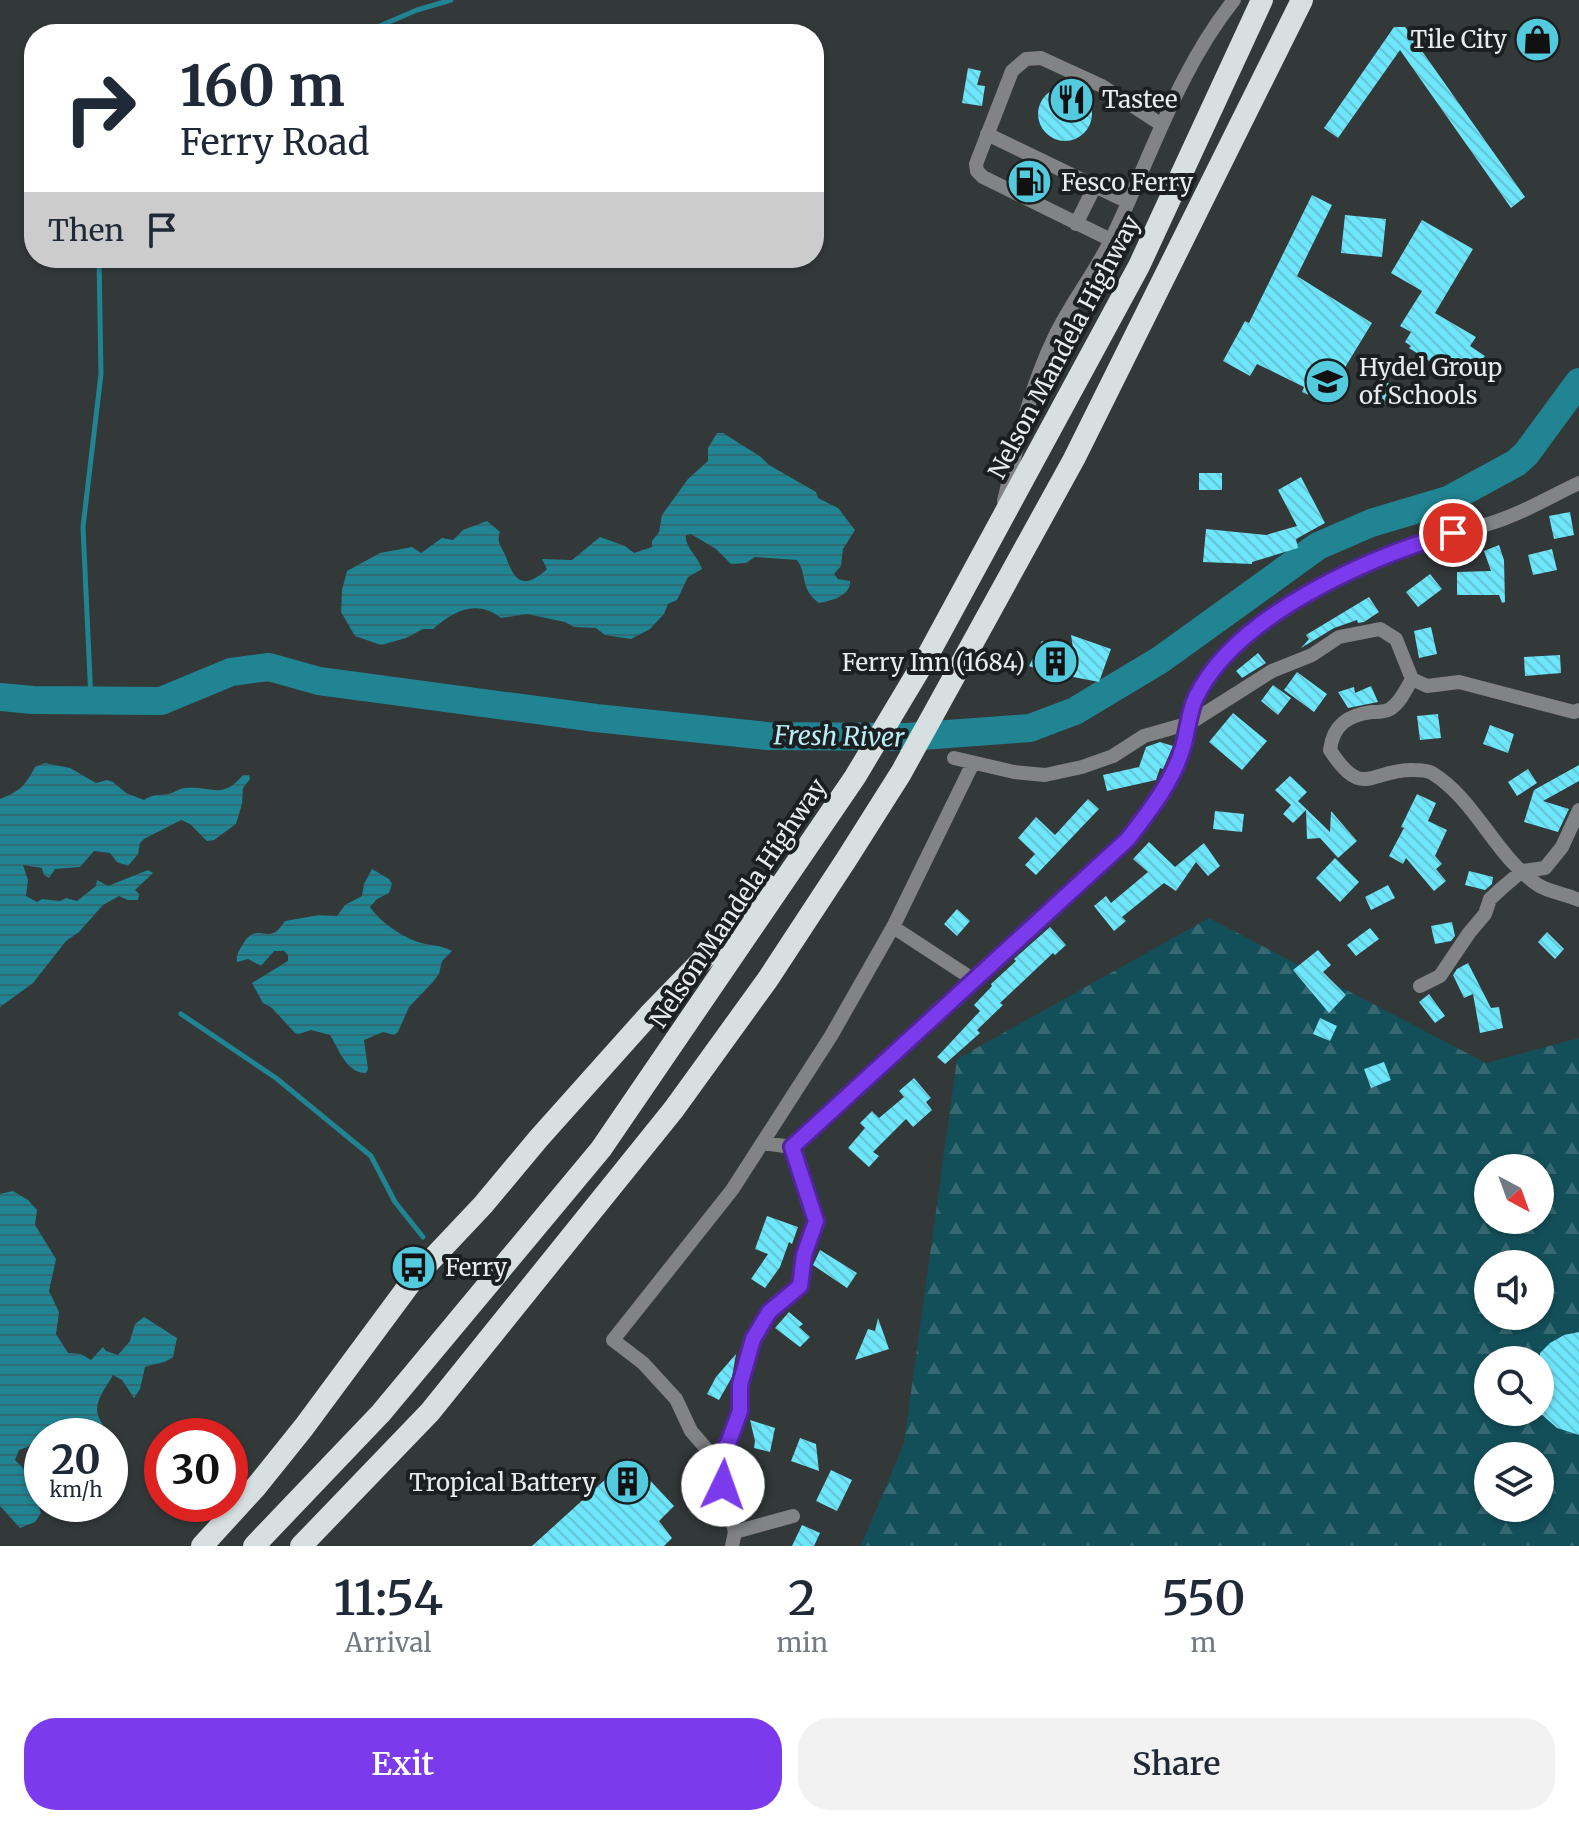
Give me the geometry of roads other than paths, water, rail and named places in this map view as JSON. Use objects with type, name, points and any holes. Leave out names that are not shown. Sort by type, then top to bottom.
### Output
[{"type":"highway","name":"Nelson Mandela Highway","points":[[254,1546],[381,1413],[601,1149],[855,777],[928,655],[1139,266],[1262,0]]},
{"type":"highway","points":[[301,1546],[430,1412],[674,1109],[768,979],[901,773],[962,665],[1074,459],[1302,0]]},
{"type":"highway","points":[[202,1546],[255,1488],[304,1427],[415,1277],[483,1205],[649,1015],[719,943],[831,813]]},
{"type":"street","points":[[998,525],[1033,389],[1054,337],[1111,240],[1162,125],[1195,61],[1234,0]]},
{"type":"street","points":[[1111,240],[983,177],[977,171],[976,164],[1012,71],[1026,59],[1041,58],[1102,86],[1162,125]]},
{"type":"street","points":[[987,134],[1128,202]]},
{"type":"street","points":[[1076,224],[1095,186]]},
{"type":"street","points":[[792,1147],[1128,839],[1161,795],[1181,754],[1194,701],[1206,678],[1246,636],[1303,596],[1355,570],[1426,541],[1507,518],[1579,483]]},
{"type":"street","points":[[954,758],[1014,772],[1045,775],[1103,760],[1144,736],[1190,723],[1272,671],[1312,655],[1339,637],[1380,629],[1396,639],[1412,679],[1427,686],[1459,682],[1574,712],[1579,710]]},
{"type":"street","points":[[1412,679],[1399,703],[1387,711],[1346,719],[1335,728],[1330,750],[1338,762],[1357,779],[1369,781],[1409,770],[1428,771],[1447,785],[1493,841],[1540,887],[1579,900]]},
{"type":"street","points":[[793,1516],[734,1539],[717,1461],[691,1431],[676,1399],[643,1363],[613,1340],[732,1190],[831,1036],[893,927],[973,763]]},
{"type":"street","points":[[1420,986],[1440,976],[1485,914],[1490,899],[1522,871],[1545,868],[1562,847],[1579,810]]},
{"type":"street","points":[[893,927],[974,980]]},
{"type":"street","points":[[763,1143],[792,1147]]},
{"type":"street","points":[[717,1461],[729,1441],[740,1411],[740,1385],[753,1339],[769,1312],[800,1286],[804,1255],[816,1221],[792,1147]]},
{"type":"waterway","points":[[384,24],[451,0]]},
{"type":"waterway","points":[[91,700],[83,527],[101,374],[99,268]]},
{"type":"waterway","name":"Fresh River","points":[[0,697],[161,701],[231,672],[269,667],[319,681],[596,718],[767,736],[907,737],[1030,728],[1075,711],[1160,660],[1318,546],[1371,523],[1448,500],[1516,463],[1579,382]]},
{"type":"waterway","points":[[181,1014],[276,1078],[371,1156],[395,1202],[423,1237]]},
{"type":"place","name":"Tile City","points":[[1538,39]]},
{"type":"place","name":"Tastee","points":[[1071,99]]},
{"type":"place","name":"Fesco Ferry","points":[[1030,182]]},
{"type":"place","name":"Hydel Group of Schools","points":[[1328,381]]},
{"type":"place","name":"Ferry Inn (1684)","points":[[1056,662]]},
{"type":"place","name":"Ferry","points":[[414,1267]]},
{"type":"place","name":"Tropical Battery","points":[[627,1482]]}]
